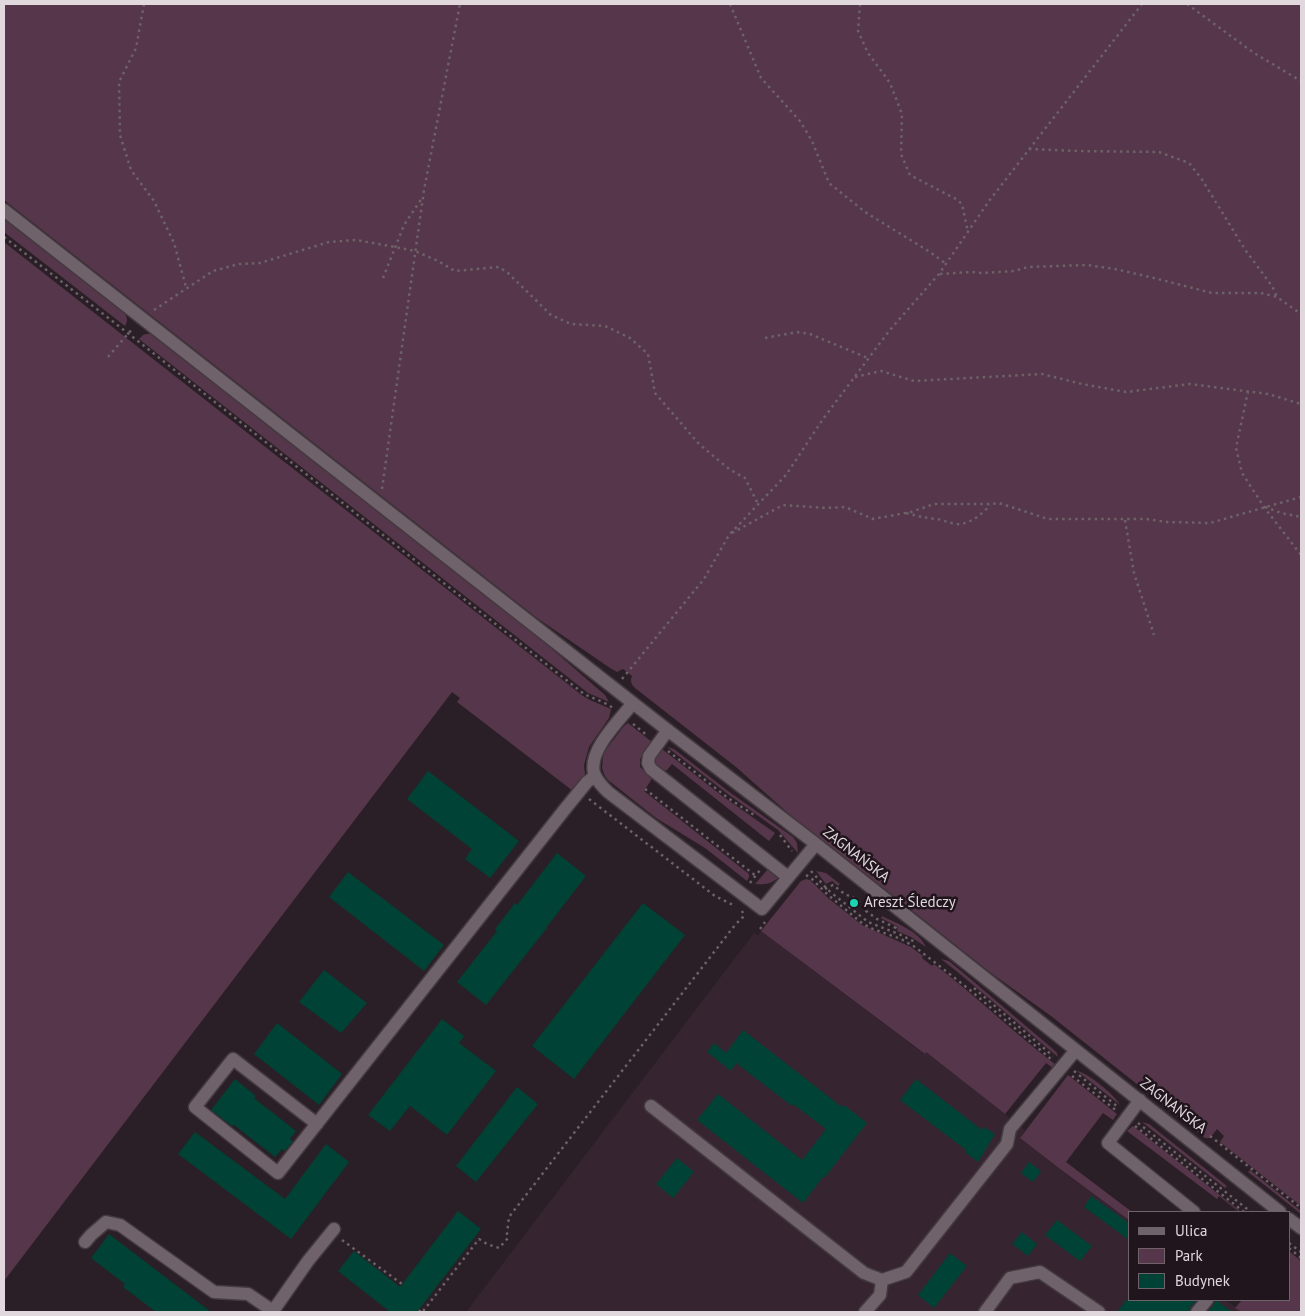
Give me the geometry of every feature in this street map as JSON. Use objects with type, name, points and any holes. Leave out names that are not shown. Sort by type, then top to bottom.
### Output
[{"type":"street","name":"ZAGNAŃSKA","points":[[4,210],[816,844],[1140,1100],[1277,1211]]},
{"type":"street","points":[[633,703],[601,744],[594,762],[595,776],[608,792],[762,910],[816,844]]},
{"type":"street","points":[[668,730],[649,756],[648,763],[651,769],[788,877]]},
{"type":"street","points":[[317,1124],[234,1059],[196,1108],[278,1173],[317,1124],[580,792],[595,776]]},
{"type":"street","points":[[652,1106],[864,1273],[882,1280],[906,1272],[1007,1144],[1010,1129],[1076,1050]]},
{"type":"street","points":[[1140,1100],[1108,1144],[1193,1211]]},
{"type":"street","points":[[1290,1220],[1301,1228]]},
{"type":"street","points":[[85,1242],[106,1222],[120,1225],[214,1292],[248,1294],[274,1312],[308,1261],[337,1233]]},
{"type":"street","points":[[985,1312],[1010,1278],[1040,1272],[1100,1312]]},
{"type":"street","points":[[865,1312],[880,1295],[882,1280]]},
{"type":"street","points":[[1197,1312],[1205,1301]]},
{"type":"path","points":[[144,4],[136,48],[119,82],[120,136],[131,170],[154,201],[174,243],[186,288]]},
{"type":"path","points":[[380,503],[423,196],[460,4]]},
{"type":"path","points":[[730,4],[761,78],[800,121],[812,142],[829,182],[864,212],[930,252],[946,264]]},
{"type":"path","points":[[860,4],[858,31],[868,53],[890,83],[902,114],[902,154],[910,175],[962,204],[968,232]]},
{"type":"path","points":[[615,688],[704,578],[729,534],[786,476],[823,419],[888,331],[939,274],[989,201],[1142,4]]},
{"type":"path","points":[[1187,4],[1254,53],[1301,81]]},
{"type":"path","points":[[1029,149],[1078,152],[1159,152],[1189,163],[1246,251],[1272,286],[1277,297]]},
{"type":"path","points":[[383,278],[404,225],[423,196]]},
{"type":"path","points":[[4,237],[584,694],[610,706]]},
{"type":"path","points":[[108,357],[142,318],[213,271],[239,264],[260,263],[329,242],[356,240],[415,251],[455,271],[499,267],[508,273],[551,315],[570,324],[605,326],[630,338],[648,354],[656,393],[698,444],[728,469],[744,478],[758,504]]},
{"type":"path","points":[[939,274],[982,273],[1014,271],[1028,267],[1087,265],[1115,269],[1212,293],[1261,293],[1277,297],[1301,314]]},
{"type":"path","points":[[765,338],[797,332],[810,334],[868,358]]},
{"type":"path","points":[[854,378],[881,371],[914,381],[1042,374],[1126,392],[1190,384],[1268,394],[1301,404]]},
{"type":"path","points":[[1248,392],[1236,448],[1242,473],[1264,507],[1301,555]]},
{"type":"path","points":[[729,534],[783,505],[826,508],[845,507],[873,519],[904,513],[934,504],[999,503],[1048,519],[1146,519],[1167,522],[1210,523],[1301,497]]},
{"type":"path","points":[[904,513],[960,524],[973,520],[991,504]]},
{"type":"path","points":[[1264,507],[1301,517]]},
{"type":"path","points":[[1125,520],[1134,573],[1154,635]]},
{"type":"path","points":[[631,722],[653,740]]},
{"type":"path","points":[[664,748],[728,798],[756,816]]},
{"type":"path","points":[[645,789],[756,876]]},
{"type":"path","points":[[419,1312],[422,1308],[424,1310],[427,1302],[478,1239],[499,1248],[508,1238],[509,1217],[743,917],[743,912],[738,908],[715,896],[580,792]]},
{"type":"path","points":[[778,833],[794,854]]},
{"type":"path","points":[[750,883],[764,866]]},
{"type":"path","points":[[811,871],[826,888],[868,922],[919,944]]},
{"type":"path","points":[[802,877],[808,876],[863,924],[908,943],[922,952],[1057,1064]]},
{"type":"path","points":[[823,891],[833,884],[865,907],[866,911],[877,919],[896,928],[893,936]]},
{"type":"path","points":[[760,929],[766,922]]},
{"type":"path","points":[[964,980],[1058,1059]]},
{"type":"path","points":[[1073,1071],[1120,1109]]},
{"type":"path","points":[[1069,1073],[1118,1112]]},
{"type":"path","points":[[1138,1123],[1250,1211]]},
{"type":"path","points":[[1134,1125],[1243,1211]]},
{"type":"path","points":[[1210,1136],[1301,1208]]},
{"type":"path","points":[[1224,1196],[1230,1188]]},
{"type":"path","points":[[337,1233],[395,1281],[402,1284]]},
{"type":"path","points":[[1290,1243],[1301,1252]]},
{"type":"path","points":[[1290,1249],[1301,1258]]},
{"type":"shaded area","points":[[761,931],[924,1054],[926,1052],[1025,1130],[1020,1138],[1128,1219],[1128,1301],[1226,1301],[1242,1312],[466,1312],[754,933],[758,936]]},
{"type":"green space","points":[[4,4],[1301,4],[1301,1206],[1220,1142],[1224,1136],[1217,1129],[1210,1138],[1205,1138],[1051,1016],[991,973],[789,814],[736,767],[635,688],[631,682],[632,676],[623,669],[617,672],[610,668],[537,618],[4,200]]},
{"type":"green space","points":[[4,218],[124,313],[127,320],[125,326],[4,232]]},
{"type":"green space","points":[[4,242],[583,696],[611,709],[609,718],[589,747],[584,765],[585,774],[573,791],[457,702],[460,698],[452,692],[4,1281]]},
{"type":"green space","points":[[146,334],[153,334],[536,635],[605,695],[609,702],[588,693],[139,339]]},
{"type":"green space","points":[[628,723],[652,742],[640,759],[640,767],[652,778],[644,791],[749,874],[747,881],[705,848],[656,818],[608,780],[602,768],[604,752]]},
{"type":"green space","points":[[667,747],[674,749],[728,791],[793,837],[797,843],[798,853],[778,830]]},
{"type":"green space","points":[[662,749],[721,795],[775,833],[769,841],[672,764],[667,770],[660,769],[656,764],[656,758]]},
{"type":"green space","points":[[768,869],[777,879],[767,884],[755,884]]},
{"type":"green space","points":[[816,871],[826,873],[840,884],[838,886],[832,881],[826,884]]},
{"type":"green space","points":[[810,880],[828,898],[862,925],[911,947],[932,966],[934,964],[1056,1065],[1053,1068],[1046,1063],[1005,1114],[926,1052],[925,1054],[761,931],[801,881]]},
{"type":"green space","points":[[882,916],[913,932],[926,947],[911,937],[897,931],[898,927],[881,918]]},
{"type":"green space","points":[[941,959],[949,961],[967,976],[1053,1049],[1058,1057],[971,983]]},
{"type":"green space","points":[[1077,1071],[1082,1072],[1101,1085],[1120,1105]]},
{"type":"green space","points":[[1068,1075],[1117,1114],[1113,1120],[1103,1113],[1066,1162],[1131,1211],[1128,1211],[1128,1219],[1060,1169],[1020,1138]]},
{"type":"green space","points":[[1142,1122],[1149,1124],[1227,1186],[1225,1188]]},
{"type":"green space","points":[[1133,1126],[1240,1211],[1219,1196],[1217,1199],[1127,1131]]},
{"type":"green space","points":[[1250,1170],[1301,1211],[1301,1214],[1248,1172]]},
{"type":"green space","points":[[1290,1252],[1301,1261],[1301,1312],[1242,1312],[1235,1308],[1241,1301],[1290,1301]]},
{"type":"building","points":[[428,771],[519,841],[490,878],[465,859],[472,849],[407,799]]},
{"type":"building","points":[[557,853],[586,876],[486,1005],[457,982],[497,931],[495,929],[515,903],[517,905]]},
{"type":"building","points":[[348,872],[444,945],[424,971],[329,897]]},
{"type":"building","points":[[643,903],[685,935],[574,1079],[532,1046]]},
{"type":"building","points":[[324,970],[367,1003],[341,1033],[299,1002]]},
{"type":"building","points":[[442,1019],[464,1036],[459,1043],[496,1071],[447,1135],[410,1106],[390,1131],[368,1115]]},
{"type":"building","points":[[277,1023],[342,1074],[319,1105],[254,1054]]},
{"type":"building","points":[[743,1030],[842,1107],[844,1105],[867,1123],[803,1203],[697,1120],[718,1094],[802,1160],[826,1129],[793,1104],[792,1106],[736,1063],[731,1071],[707,1052],[714,1043],[726,1053]]},
{"type":"building","points":[[235,1079],[256,1096],[254,1098],[296,1131],[290,1139],[293,1141],[285,1151],[282,1149],[275,1157],[234,1125],[232,1126],[211,1110]]},
{"type":"building","points":[[916,1079],[982,1130],[984,1127],[995,1134],[978,1162],[965,1152],[966,1150],[900,1100]]},
{"type":"building","points":[[517,1087],[538,1104],[476,1182],[456,1166]]},
{"type":"building","points":[[195,1132],[285,1199],[326,1144],[349,1162],[291,1239],[178,1154]]},
{"type":"building","points":[[677,1158],[694,1172],[673,1198],[656,1184]]},
{"type":"building","points":[[1029,1162],[1041,1171],[1033,1182],[1021,1173]]},
{"type":"building","points":[[1091,1196],[1128,1222],[1128,1239],[1084,1207]]},
{"type":"building","points":[[458,1211],[481,1229],[417,1312],[390,1312],[338,1271],[354,1251],[400,1287]]},
{"type":"building","points":[[1057,1220],[1092,1246],[1080,1261],[1045,1235]]},
{"type":"building","points":[[1022,1232],[1037,1244],[1028,1256],[1012,1244]]},
{"type":"building","points":[[109,1234],[211,1312],[156,1312],[123,1287],[125,1284],[91,1258]]},
{"type":"building","points":[[950,1253],[967,1266],[934,1308],[918,1295]]},
{"type":"building","points":[[1126,1300],[1196,1301],[1190,1307],[1189,1312],[1117,1312]]},
{"type":"building","points":[[1215,1301],[1217,1301],[1232,1312],[1207,1312],[1214,1305]]},
{"type":"place","name":"Areszt Śledczy","points":[[854,903]]}]
